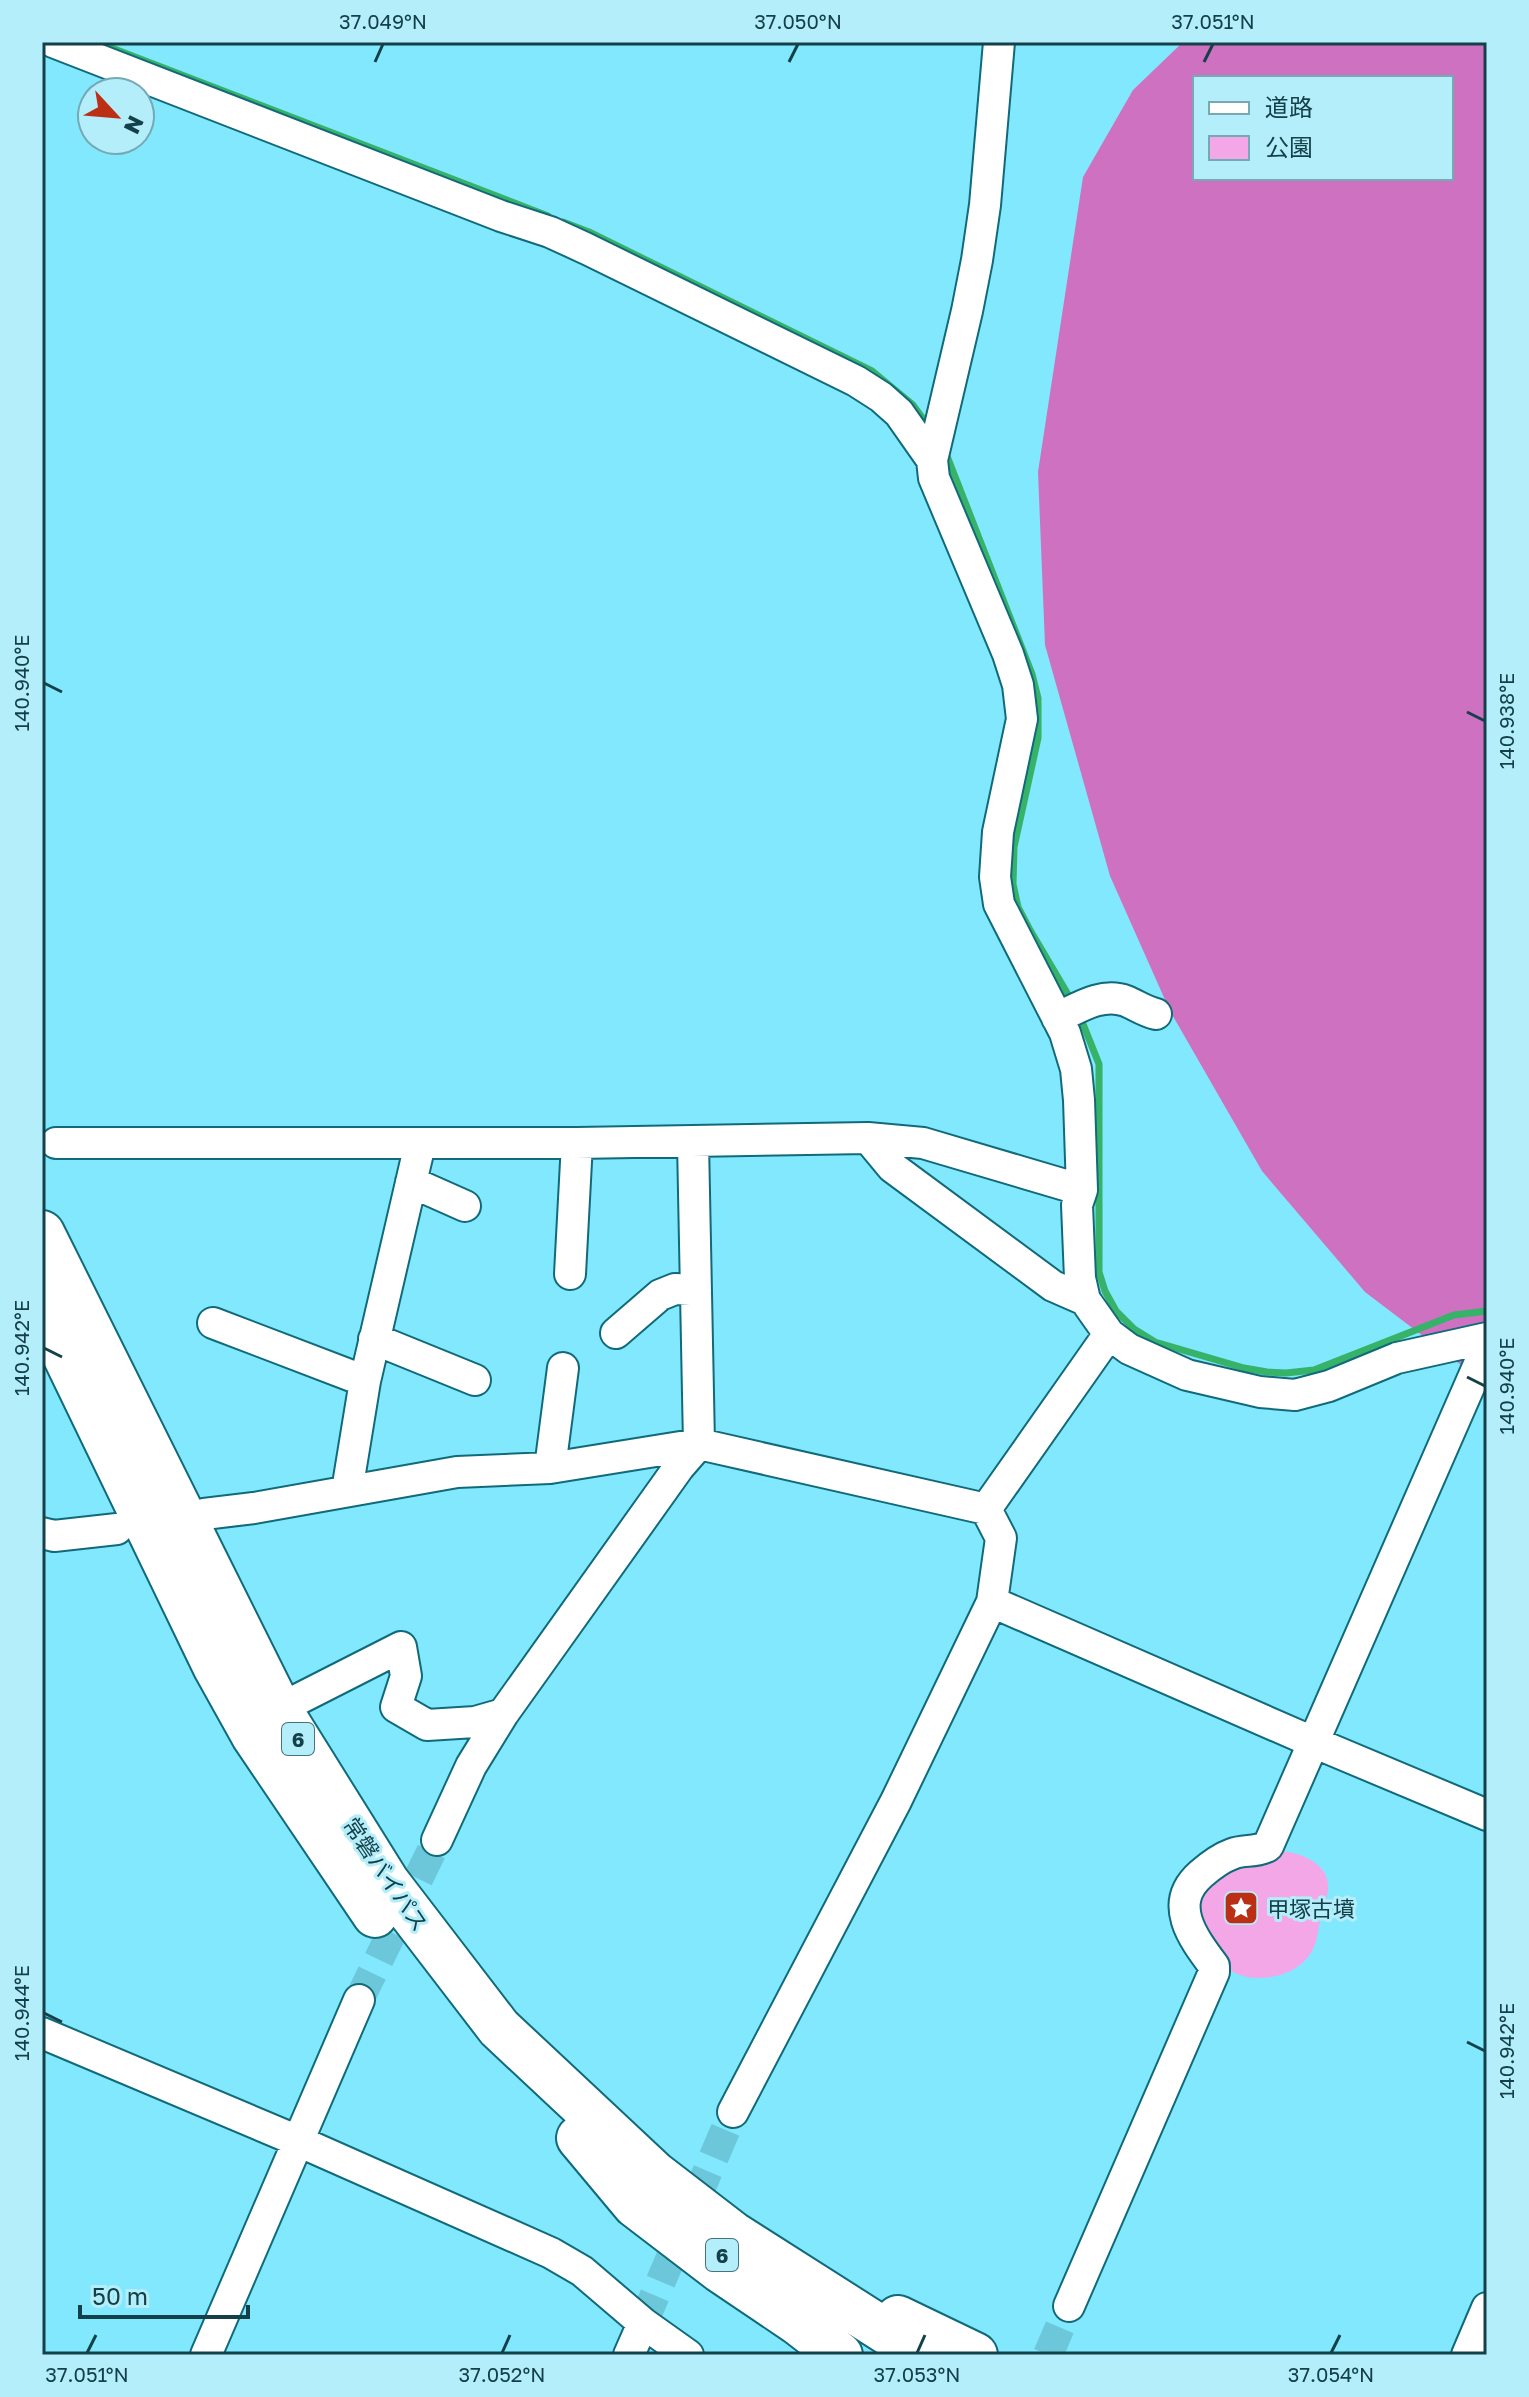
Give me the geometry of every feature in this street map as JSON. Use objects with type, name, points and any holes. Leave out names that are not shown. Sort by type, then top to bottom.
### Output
[{"type":"highway","name":"常磐バイパス","points":[[42,1233],[279,1709],[387,1882],[499,2028],[655,2174],[733,2234],[923,2355]]},
{"type":"highway","name":"常磐バイパス","points":[[42,1308],[215,1666],[254,1736],[367,1905],[470,2032],[579,2138],[708,2245],[807,2313],[878,2355]]},
{"type":"highway","points":[[579,2138],[635,2205],[840,2355]]},
{"type":"highway","points":[[655,2174],[901,2320],[975,2355]]},
{"type":"street","points":[[53,42],[501,216],[550,232],[856,381],[881,397],[935,446]]},
{"type":"street","points":[[999,42],[985,205],[967,311],[935,446],[934,478],[1018,685],[1022,719],[998,832],[995,877],[999,904],[1069,1012],[1065,1033],[1076,1069],[1079,1100],[1082,1190],[1077,1205],[1080,1278],[1085,1300],[1109,1334],[1129,1349],[1187,1375],[1260,1392],[1295,1395],[1329,1386],[1397,1358],[1487,1338]]},
{"type":"street","points":[[1069,1012],[1099,1000],[1118,999],[1156,1014]]},
{"type":"street","points":[[56,1143],[420,1144],[868,1138],[923,1143],[1082,1190]]},
{"type":"street","points":[[868,1138],[892,1167],[1053,1286],[1085,1300]]},
{"type":"street","points":[[437,1840],[471,1766],[503,1714],[679,1467],[699,1444],[693,1142]]},
{"type":"street","points":[[570,1274],[577,1143]]},
{"type":"street","points":[[347,1491],[365,1381],[420,1144]]},
{"type":"street","points":[[411,1182],[465,1206]]},
{"type":"street","points":[[616,1333],[660,1295],[675,1289],[696,1290]]},
{"type":"street","points":[[213,1323],[365,1381]]},
{"type":"street","points":[[986,1509],[1109,1334]]},
{"type":"street","points":[[374,1339],[475,1380]]},
{"type":"street","points":[[1069,2306],[1214,1972],[1214,1966],[1194,1940],[1185,1913],[1184,1901],[1188,1890],[1208,1868],[1232,1853],[1261,1850],[1268,1846],[1487,1346]]},
{"type":"street","points":[[550,1468],[563,1368]]},
{"type":"street","points":[[204,1514],[457,1472],[550,1468],[699,1444],[986,1509],[1001,1538],[992,1602],[896,1801],[733,2112]]},
{"type":"street","points":[[42,1533],[54,1536],[117,1529]]},
{"type":"street","points":[[992,1602],[1487,1815]]},
{"type":"street","points":[[279,1709],[401,1647],[406,1676],[396,1707],[427,1725],[475,1722],[503,1714]]},
{"type":"street","points":[[206,2355],[359,2000]]},
{"type":"street","points":[[42,2033],[298,2141],[551,2253],[582,2271],[643,2323],[688,2355]]},
{"type":"street","points":[[1467,2355],[1487,2308]]},
{"type":"street","points":[[629,2355],[643,2323]]},
{"type":"green space","points":[[1279,1851],[1311,1860],[1324,1871],[1328,1887],[1315,1944],[1310,1955],[1291,1971],[1267,1978],[1243,1976],[1223,1962],[1192,1898],[1205,1879]]},
{"type":"shaded area","points":[[1183,42],[1487,42],[1487,1377],[1469,1371],[1365,1292],[1262,1171],[1170,1011],[1110,876],[1045,645],[1038,472],[1083,177],[1133,90]]},
{"type":"waterway","points":[[96,42],[548,216]]},
{"type":"waterway","points":[[563,222],[872,371],[913,405],[929,427]]},
{"type":"waterway","points":[[945,451],[1032,674],[1038,698],[1038,738],[1014,847],[1013,884],[1018,907],[1073,1003]]},
{"type":"waterway","points":[[1079,1014],[1099,1064],[1099,1272],[1116,1311],[1134,1329],[1155,1342],[1244,1368],[1286,1373],[1314,1370],[1454,1315],[1487,1311]]},
{"type":"tunnel","points":[[359,2000],[437,1840]]},
{"type":"tunnel","points":[[643,2323],[733,2112]]},
{"type":"tunnel","points":[[1048,2355],[1069,2306]]},
{"type":"place","name":"甲塚古墳","points":[[1241,1908]]}]
